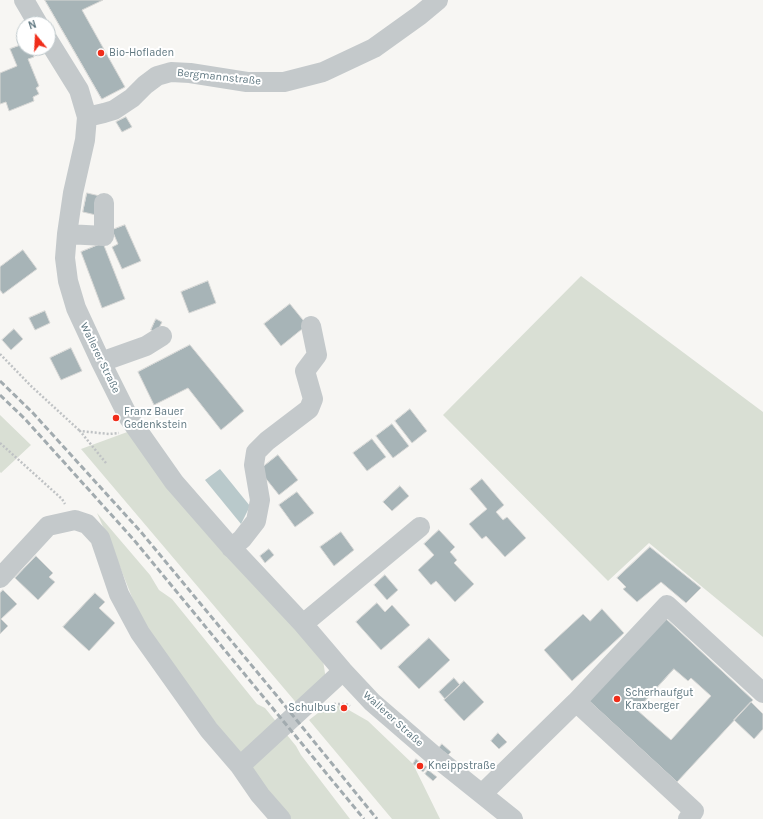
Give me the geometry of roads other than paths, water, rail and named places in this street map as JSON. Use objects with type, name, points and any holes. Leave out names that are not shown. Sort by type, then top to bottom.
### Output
[{"type":"street","points":[[24,0],[33,16]]},
{"type":"street","name":"Bergmannstraße","points":[[87,117],[114,110],[132,98],[157,76],[170,72],[190,73],[247,82],[284,82],[323,72],[374,48],[438,0]]},
{"type":"street","name":"Wallerer Straße","points":[[56,53],[79,90],[87,117],[67,234],[65,258],[68,281],[76,308],[129,418],[174,482],[231,548],[303,624],[372,702],[438,759],[513,819]]},
{"type":"street","points":[[67,234],[104,236],[104,203]]},
{"type":"street","points":[[231,548],[242,539],[256,522],[260,500],[254,465],[256,452],[266,441],[309,409],[313,399],[305,371],[317,355],[311,326]]},
{"type":"street","points":[[101,362],[146,346],[162,336]]},
{"type":"street","points":[[0,578],[48,526],[75,520],[87,524],[100,538],[119,594],[140,633],[209,730],[240,766],[260,795],[281,819]]},
{"type":"street","points":[[303,624],[420,527]]},
{"type":"street","points":[[482,794],[576,702],[667,605],[763,693]]},
{"type":"street","points":[[240,766],[343,671]]},
{"type":"street","points":[[576,702],[694,811],[688,819]]},
{"type":"railway","points":[[0,381],[32,412],[141,532],[377,819]]},
{"type":"railway","points":[[0,395],[25,419],[134,540],[364,819]]},
{"type":"place","name":"Bio-Hofladen","points":[[101,53]]},
{"type":"place","name":"Franz Bauer Gedenkstein","points":[[116,418]]},
{"type":"place","name":"Scherhaufgut Kraxberger","points":[[617,699]]},
{"type":"place","name":"Schulbus","points":[[344,708]]},
{"type":"place","name":"Kneippstraße","points":[[420,766]]}]
